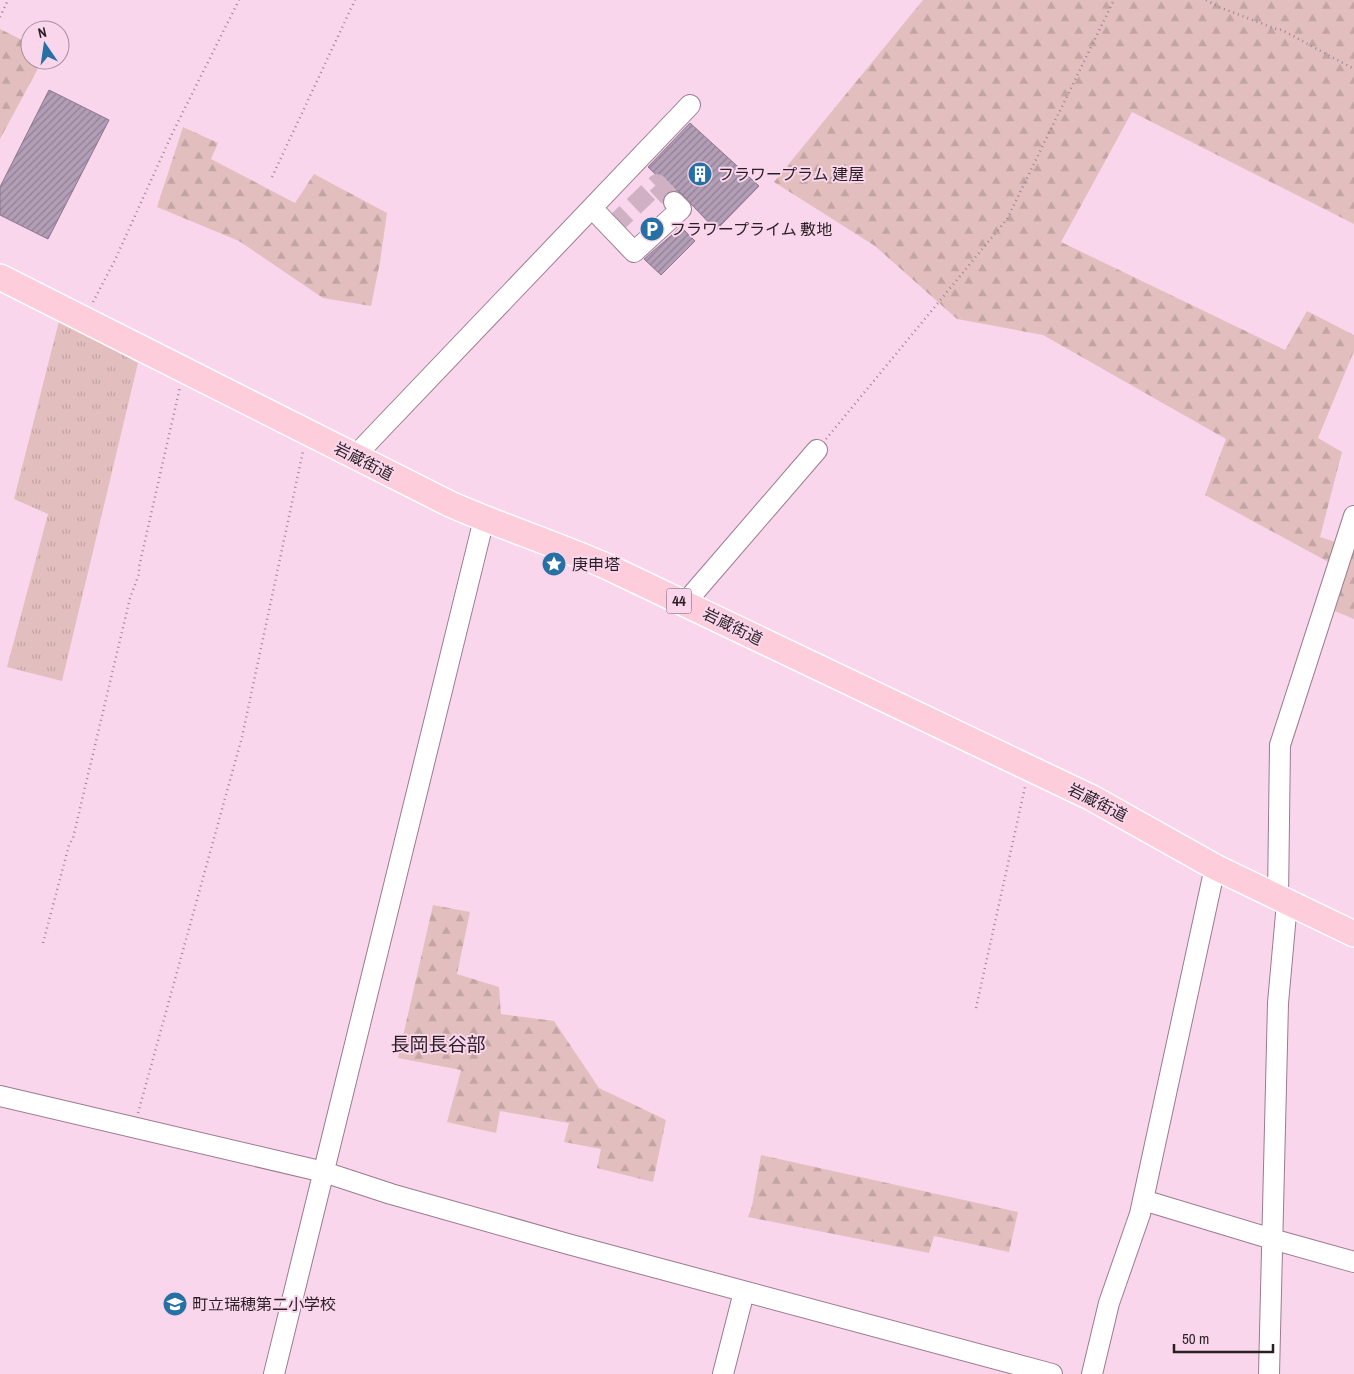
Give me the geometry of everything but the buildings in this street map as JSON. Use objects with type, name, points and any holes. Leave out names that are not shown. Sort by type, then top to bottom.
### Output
[{"type":"main road","name":"岩蔵街道","points":[[0,277],[484,519],[580,555],[685,603],[1092,798],[1215,867],[1354,934]]},
{"type":"street","points":[[355,456],[690,105]]},
{"type":"street","points":[[592,208],[634,252],[681,209],[674,202]]},
{"type":"street","points":[[685,603],[817,450]]},
{"type":"street","points":[[1269,1374],[1282,900],[1280,745],[1354,516]]},
{"type":"street","points":[[274,1374],[484,519]]},
{"type":"street","points":[[1092,1374],[1109,1303],[1140,1214],[1215,867]]},
{"type":"street","points":[[0,1096],[134,1129],[324,1172],[391,1194],[744,1292],[1052,1374]]},
{"type":"street","points":[[1143,1200],[1354,1262]]},
{"type":"street","points":[[723,1374],[744,1292]]},
{"type":"path","points":[[0,17],[8,0]]},
{"type":"path","points":[[84,320],[119,252],[172,134],[240,0]]},
{"type":"path","points":[[272,177],[355,0]]},
{"type":"path","points":[[817,450],[1007,218],[1114,0]]},
{"type":"path","points":[[1206,0],[1219,7],[1282,30],[1354,69]]},
{"type":"path","points":[[43,943],[73,838],[130,598],[140,574],[139,567],[184,370]]},
{"type":"path","points":[[134,1129],[242,737],[307,432]]},
{"type":"path","points":[[976,1008],[1029,768]]},
{"type":"green space","points":[[923,0],[1354,0],[1354,224],[1132,112],[1061,242],[1285,350],[1307,311],[1354,335],[1354,351],[1318,438],[1342,452],[1320,537],[1354,548],[1354,619],[1320,605],[1332,564],[1205,495],[1226,439],[1043,335],[957,319],[875,246],[774,182]]},
{"type":"green space","points":[[0,29],[20,39],[20,70],[37,70],[0,139]]},
{"type":"green space","points":[[183,127],[218,143],[211,159],[295,203],[314,174],[387,213],[371,306],[323,298],[239,241],[157,207]]},
{"type":"green space","points":[[59,321],[138,363],[62,681],[7,667],[48,514],[14,499]]},
{"type":"green space","points":[[433,905],[470,912],[457,974],[499,987],[501,1014],[554,1021],[599,1088],[666,1120],[653,1182],[597,1168],[601,1149],[564,1142],[569,1123],[500,1111],[496,1133],[447,1122],[461,1070],[398,1058]]},
{"type":"green space","points":[[761,1155],[1018,1212],[1009,1252],[934,1236],[929,1253],[748,1217],[752,1206]]},
{"type":"tunnel","points":[[612,227],[657,184],[674,202]]},
{"type":"place","name":"フラワープラム 建屋","points":[[700,174]]},
{"type":"place","name":"フラワープライム 敷地","points":[[652,229]]},
{"type":"place","name":"庚申塔","points":[[554,564]]},
{"type":"place","name":"町立瑞穂第二小学校","points":[[175,1304]]},
{"type":"district","name":"長岡長谷部","points":[[438,1044]]}]
